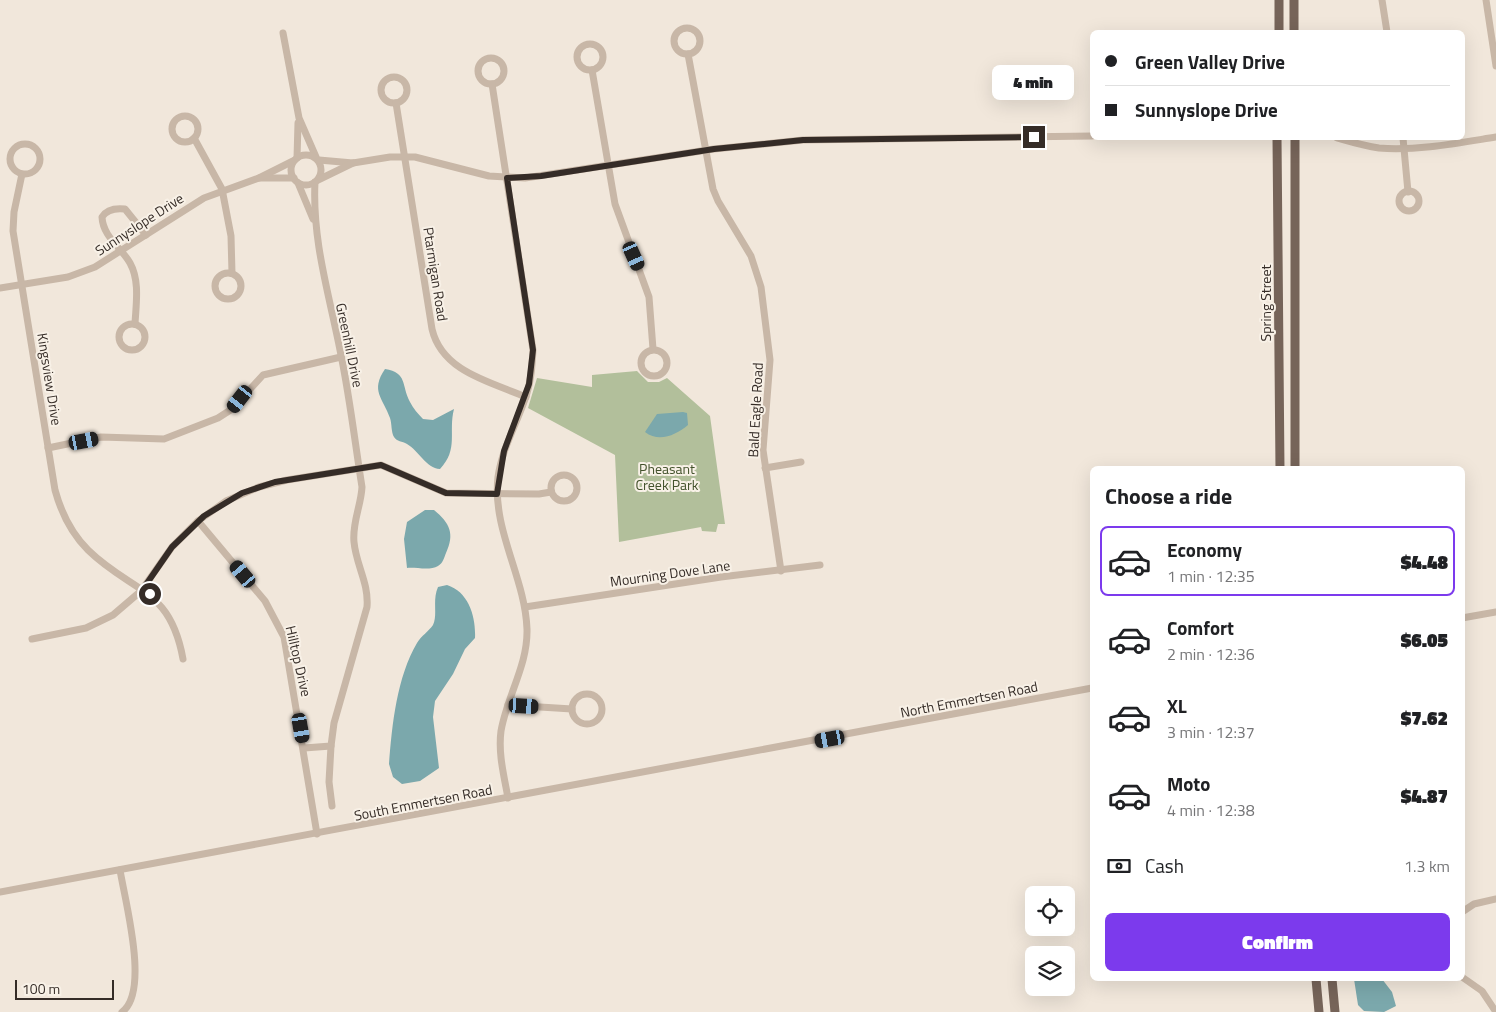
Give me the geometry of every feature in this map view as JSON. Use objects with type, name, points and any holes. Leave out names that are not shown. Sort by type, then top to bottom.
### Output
[{"type":"main road","points":[[1279,0],[1279,30]]},
{"type":"main road","points":[[1294,0],[1294,30]]},
{"type":"main road","name":"Spring Street","points":[[1277,140],[1280,466]]},
{"type":"main road","points":[[1295,140],[1296,466]]},
{"type":"main road","points":[[1278,239],[1295,240]]},
{"type":"main road","points":[[1279,380],[1295,380]]},
{"type":"main road","points":[[1316,981],[1319,1012]]},
{"type":"main road","points":[[1332,981],[1335,1012]]},
{"type":"street","points":[[1382,0],[1387,30]]},
{"type":"street","points":[[1486,0],[1496,66]]},
{"type":"street","points":[[283,33],[298,118],[296,159],[291,168],[296,180],[306,185],[353,163]]},
{"type":"street","name":"Bald Eagle Road","points":[[688,54],[704,150],[717,199],[751,256],[761,288],[770,360],[763,450],[781,571]]},
{"type":"street","points":[[592,70],[619,219],[650,296],[653,349]]},
{"type":"street","points":[[492,84],[532,339],[532,372],[526,397],[504,451],[497,494],[500,517],[524,607],[526,648],[508,706],[500,744],[508,798]]},
{"type":"street","name":"Ptarmigan Road","points":[[396,103],[432,329],[437,343],[445,356],[458,367],[526,397]]},
{"type":"street","points":[[298,118],[322,168],[317,181]]},
{"type":"street","points":[[296,159],[308,154],[317,159],[353,163],[404,156],[426,159],[471,172],[507,178],[541,176],[704,150],[803,140],[1090,136]]},
{"type":"street","points":[[1344,140],[1364,146],[1405,147],[1496,137]]},
{"type":"street","points":[[194,138],[222,189],[231,236],[232,273]]},
{"type":"street","points":[[1403,140],[1408,192]]},
{"type":"street","points":[[28,145],[36,149],[40,162],[35,170],[22,174],[14,169],[10,159],[14,150],[28,145]]},
{"type":"street","name":"Sunnyslope Drive","points":[[0,288],[81,273],[122,252],[185,208],[222,189],[259,178],[296,159]]},
{"type":"street","name":"Kingsview Drive","points":[[22,174],[14,212],[13,231],[48,448],[59,504],[73,531],[101,561],[143,589],[160,604],[171,620],[179,638],[183,659]]},
{"type":"street","name":"Sunnyslope Drive","points":[[259,178],[296,180]]},
{"type":"street","name":"Greenhill Drive","points":[[296,180],[315,226]]},
{"type":"street","name":"Greenhill Drive","points":[[317,181],[315,226],[325,289],[341,357],[362,487],[360,505],[354,524],[354,540],[368,592],[367,607],[334,723],[329,782],[332,806]]},
{"type":"street","points":[[135,324],[135,276],[122,252],[102,224],[102,217],[105,212],[119,208],[125,209],[146,235]]},
{"type":"street","points":[[48,448],[101,438],[164,440],[218,418],[232,409],[248,388],[263,374],[341,357]]},
{"type":"street","points":[[765,468],[801,462]]},
{"type":"street","points":[[32,638],[72,632],[100,622],[125,606],[143,589],[172,547],[198,521],[226,501],[259,487],[381,465],[446,493],[539,494],[551,492]]},
{"type":"street","name":"Hilltop Drive","points":[[198,521],[265,601],[279,625],[287,650],[317,834]]},
{"type":"street","name":"Mourning Dove Lane","points":[[524,607],[721,577],[820,566]]},
{"type":"street","points":[[1465,617],[1496,612]]},
{"type":"street","name":"North Emmertsen Road","points":[[850,735],[1090,688]]},
{"type":"street","points":[[588,694],[597,698],[602,707],[600,716],[588,724],[578,721],[572,709],[578,696],[588,694]]},
{"type":"street","points":[[508,706],[572,709]]},
{"type":"street","name":"South Emmertsen Road","points":[[0,892],[850,735]]},
{"type":"street","points":[[304,748],[331,746]]},
{"type":"street","points":[[120,870],[134,954],[135,983],[129,1006],[122,1012]]},
{"type":"street","points":[[1465,910],[1474,904],[1496,899]]},
{"type":"street","points":[[1465,979],[1482,992],[1496,1012]]},
{"type":"green space","name":"Pheasant Creek Park","points":[[637,371],[648,382],[659,382],[667,378],[710,416],[725,524],[718,524],[716,532],[702,531],[701,527],[619,542],[615,455],[528,408],[537,378],[592,387],[592,375]]},
{"type":"water","points":[[385,369],[397,373],[401,377],[410,402],[423,419],[433,420],[454,409],[451,447],[446,462],[440,469],[431,466],[411,447],[394,437],[390,418],[378,389],[378,383]]},
{"type":"water","points":[[687,413],[688,425],[673,435],[656,437],[645,432],[657,414]]},
{"type":"water","points":[[425,510],[434,510],[447,524],[450,534],[449,546],[438,566],[427,569],[407,568],[404,539],[407,522]]},
{"type":"water","points":[[447,585],[461,593],[470,606],[475,638],[465,649],[453,674],[435,701],[433,717],[439,768],[420,781],[402,784],[393,777],[389,764],[394,717],[400,686],[410,656],[417,643],[433,625],[435,597],[438,587]]},
{"type":"water","points":[[1354,981],[1384,981],[1392,992],[1396,1006],[1384,1012],[1364,1011],[1358,1005]]},
{"type":"route","points":[[150,594],[143,589],[169,551],[187,531],[204,516],[226,501],[242,493],[275,482],[381,465],[446,493],[497,494],[498,477],[504,451],[526,397],[532,372],[533,350],[531,326],[507,178],[541,176],[748,144],[803,140],[1034,137]]}]
